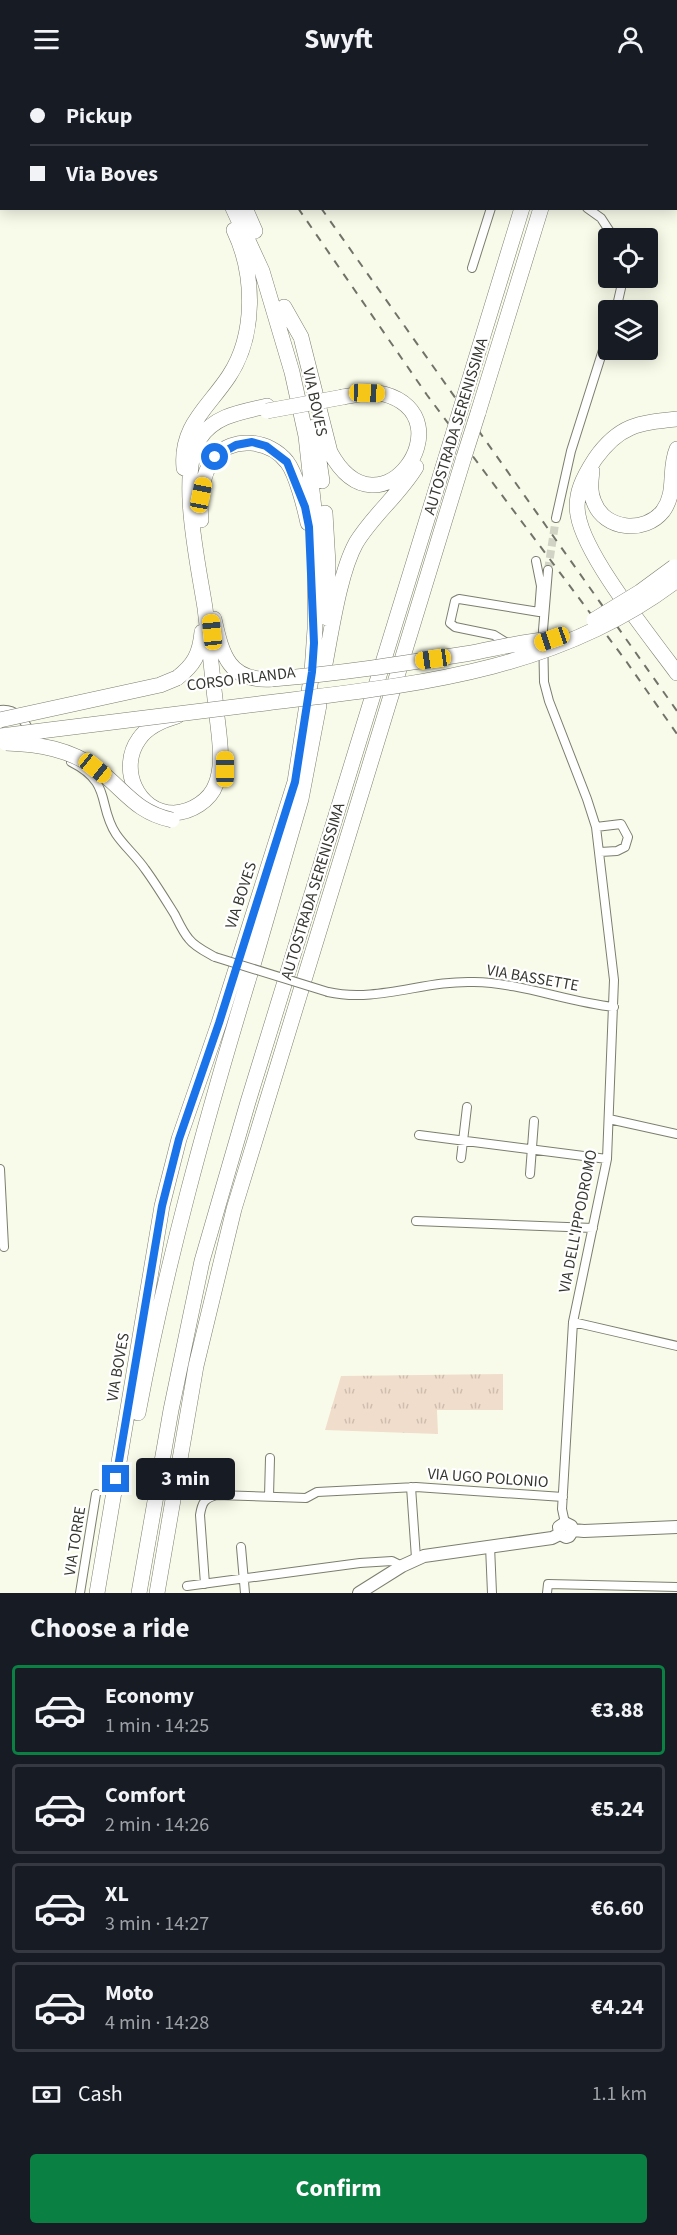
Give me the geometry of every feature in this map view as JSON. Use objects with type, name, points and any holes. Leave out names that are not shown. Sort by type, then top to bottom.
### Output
[{"type":"highway","points":[[0,742],[37,744],[59,749],[78,757],[95,768],[147,812],[188,818],[203,810],[214,799],[221,787],[225,769],[223,732],[210,614],[183,454],[186,436],[193,423],[230,375],[249,321],[248,276],[238,238],[225,210]]},
{"type":"highway","name":"VIA BOVES","points":[[97,1593],[162,1206],[179,1139],[295,782],[307,716],[314,643],[316,527],[306,436],[292,372],[262,271],[234,210]]},
{"type":"highway","name":"VIA BOVES","points":[[246,210],[266,255],[284,307],[310,401],[319,454],[327,529],[328,601],[324,669],[346,567],[356,545],[375,516],[406,482],[422,456],[427,441],[421,411],[411,400],[398,392],[369,387],[343,394]]},
{"type":"highway","name":"AUTOSTRADA SERENISSIMA","points":[[139,1593],[187,1329],[216,1211],[521,210]]},
{"type":"highway","name":"AUTOSTRADA SERENISSIMA","points":[[157,1593],[190,1397],[206,1317],[231,1220],[540,210]]},
{"type":"highway","points":[[190,501],[190,473],[198,440],[218,420],[230,415],[267,409],[343,394],[383,394],[396,399],[414,416],[420,441],[417,451],[405,470],[391,481],[374,485],[361,484],[349,477],[337,465],[330,452],[300,337],[284,307]]},
{"type":"highway","points":[[201,515],[195,487],[195,467],[205,438],[224,423],[267,409]]},
{"type":"highway","points":[[677,419],[647,421],[629,428],[611,440],[594,462],[579,491],[577,514],[585,538],[616,588],[677,673]]},
{"type":"highway","points":[[0,720],[160,685],[177,678],[191,667],[198,656],[201,644],[204,580],[201,495],[208,468],[215,457],[236,445],[252,442],[266,446],[287,462],[305,507],[309,527],[314,643]]},
{"type":"highway","points":[[594,462],[590,490],[594,504],[600,513],[618,525],[633,526],[657,518],[669,504],[676,482],[673,458],[677,449]]},
{"type":"highway","name":"CORSO IRLANDA","points":[[0,736],[338,694],[451,677],[535,655],[618,619],[676,569]]},
{"type":"highway","name":"CORSO IRLANDA","points":[[0,726],[444,670],[547,644],[613,609],[676,569]]},
{"type":"highway","points":[[204,580],[224,656],[232,668],[245,676],[261,680],[433,659],[532,640],[547,644]]},
{"type":"highway","points":[[618,619],[677,591]]},
{"type":"highway","name":"VIA BOVES","points":[[107,1593],[138,1412],[169,1265],[202,1136],[301,799],[319,705]]},
{"type":"highway","points":[[172,816],[147,803],[138,793],[132,782],[129,766],[139,740],[150,728],[166,719],[188,712]]},
{"type":"street","points":[[472,268],[490,210]]},
{"type":"street","points":[[585,210],[605,224]]},
{"type":"street","points":[[590,210],[601,218],[608,228]]},
{"type":"street","points":[[556,518],[571,451],[600,360]]},
{"type":"street","points":[[536,561],[541,585],[539,612],[459,599],[455,601],[450,623],[455,627],[494,635],[515,649],[526,653],[547,644]]},
{"type":"street","name":"VIA DELL'IPPODROMO","points":[[548,570],[544,682],[596,827],[612,952],[614,1007],[607,1159],[573,1322],[563,1497],[566,1529]]},
{"type":"street","name":"VIA BASSETTE","points":[[0,710],[13,711],[21,717],[40,747],[78,766],[97,783],[116,834],[138,858],[157,885],[189,940],[215,957],[346,996],[471,981],[496,983],[614,1007]]},
{"type":"street","points":[[596,827],[621,824],[628,837],[625,847],[616,851],[600,852]]},
{"type":"street","points":[[461,1158],[467,1107]]},
{"type":"street","points":[[609,1119],[677,1134]]},
{"type":"street","points":[[530,1174],[534,1121]]},
{"type":"street","points":[[419,1135],[607,1159]]},
{"type":"street","points":[[0,1169],[4,1247]]},
{"type":"street","points":[[416,1221],[593,1228]]},
{"type":"street","points":[[573,1322],[677,1346]]},
{"type":"street","points":[[269,1496],[270,1458]]},
{"type":"street","name":"VIA UGO POLONIO","points":[[205,1584],[200,1515],[202,1503],[208,1497],[217,1495],[306,1498],[317,1492],[411,1487],[563,1497]]},
{"type":"street","name":"VIA UGO POLONIO","points":[[411,1487],[420,1557]]},
{"type":"street","name":"VIA TORRE","points":[[80,1593],[96,1494]]},
{"type":"street","points":[[359,1593],[420,1557],[552,1538],[566,1529],[677,1527]]},
{"type":"street","points":[[490,1546],[492,1593]]},
{"type":"street","points":[[241,1547],[245,1593]]},
{"type":"street","points":[[187,1586],[370,1562],[392,1561],[402,1566]]},
{"type":"street","points":[[547,1593],[548,1584],[677,1587]]},
{"type":"green space","points":[[503,1374],[503,1410],[437,1410],[438,1434],[325,1430],[341,1376]]},
{"type":"tunnel","points":[[548,570],[556,518]]},
{"type":"railway","points":[[299,210],[427,395],[626,661],[677,734]]},
{"type":"railway","points":[[322,210],[677,711]]},
{"type":"route","points":[[116,1479],[162,1206],[179,1139],[219,1023],[295,782],[312,672],[314,643],[309,527],[305,507],[287,462],[266,446],[252,442],[236,445],[215,457]]}]
